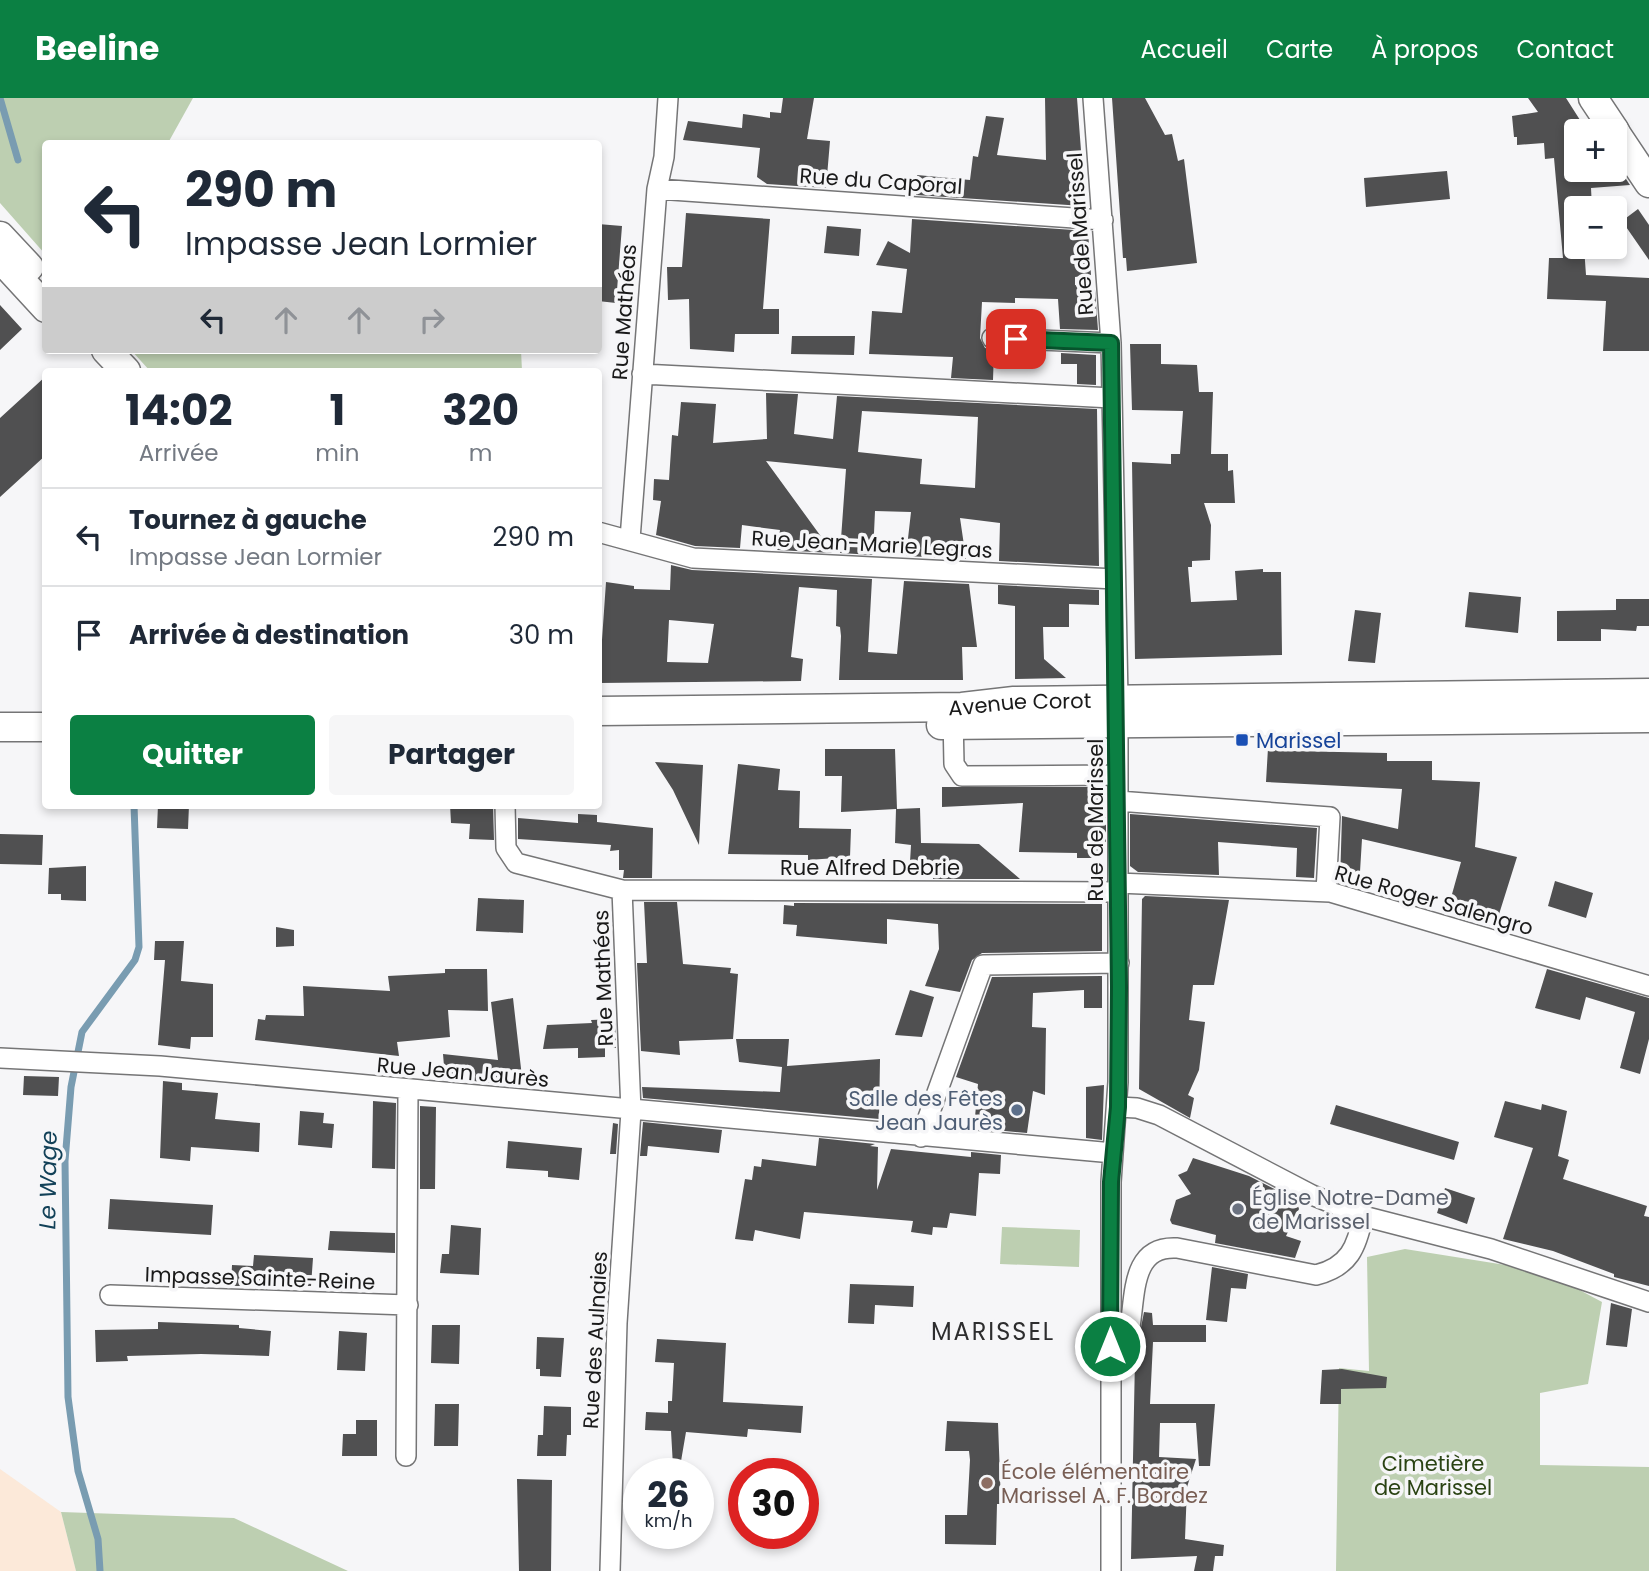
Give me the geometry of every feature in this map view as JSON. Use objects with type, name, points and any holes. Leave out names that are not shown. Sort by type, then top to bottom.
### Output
[{"type":"street","name":"Rue Mathéas","points":[[630,539],[657,189],[664,156],[668,98]]},
{"type":"street","name":"Rue de Marissel","points":[[1093,98],[1111,343],[1118,711],[1118,1107],[1114,1153],[1110,1374],[1111,1562]]},
{"type":"street","points":[[1593,98],[1607,119]]},
{"type":"street","points":[[1627,150],[1649,183]]},
{"type":"street","name":"Rue du Caporal","points":[[657,189],[1103,220]]},
{"type":"street","points":[[0,236],[42,281]]},
{"type":"street","points":[[0,258],[42,304]]},
{"type":"street","points":[[992,338],[1111,343]]},
{"type":"street","points":[[88,354],[101,368]]},
{"type":"street","points":[[111,354],[123,368]]},
{"type":"street","points":[[642,374],[1112,398]]},
{"type":"street","points":[[602,533],[630,539]]},
{"type":"street","name":"Rue Jean-Marie Legras","points":[[630,539],[656,551],[693,558],[1115,579]]},
{"type":"street","name":"Avenue Corot","points":[[602,729],[1649,693]]},
{"type":"street","name":"Avenue Corot","points":[[602,711],[953,716]]},
{"type":"street","name":"Avenue Corot","points":[[1118,711],[1649,718]]},
{"type":"street","points":[[953,716],[954,764],[957,771],[968,777],[1118,775]]},
{"type":"street","points":[[0,727],[42,727]]},
{"type":"street","points":[[1118,802],[1330,817],[1326,892]]},
{"type":"street","name":"Rue Mathéas","points":[[505,809],[506,848],[516,863],[622,890],[631,1111]]},
{"type":"street","name":"Rue Alfred Debrie","points":[[622,890],[1118,888]]},
{"type":"street","name":"Rue Roger Salengro","points":[[1118,888],[1326,892],[1649,986]]},
{"type":"street","points":[[921,1137],[983,965],[1119,963]]},
{"type":"street","name":"Rue Jean Jaurès","points":[[0,1058],[92,1062],[1114,1153]]},
{"type":"street","points":[[406,1457],[408,1090]]},
{"type":"street","points":[[1118,1107],[1137,1108],[1159,1115],[1312,1195],[1363,1216],[1491,1249],[1649,1303]]},
{"type":"street","name":"Rue des Aulnaies","points":[[610,1571],[617,1323],[631,1111]]},
{"type":"street","name":"Rue de Marissel","points":[[1110,1374],[1126,1346],[1141,1264],[1149,1253],[1165,1247],[1310,1276],[1338,1266],[1352,1254],[1357,1245],[1363,1216]]},
{"type":"street","name":"Impasse Sainte-Reine","points":[[110,1295],[408,1306]]},
{"type":"shaded area","points":[[0,1469],[61,1512],[76,1571],[0,1571]]},
{"type":"green space","points":[[0,98],[193,98],[170,140],[42,140],[42,251],[0,203]]},
{"type":"green space","points":[[135,354],[521,354],[522,368],[147,368]]},
{"type":"green space","points":[[1002,1227],[1080,1230],[1079,1267],[1000,1264]]},
{"type":"green space","name":"Cimetière de Marissel","points":[[1405,1249],[1544,1271],[1602,1302],[1588,1384],[1540,1393],[1540,1465],[1649,1467],[1649,1571],[1336,1571],[1339,1368],[1369,1371],[1367,1257]]},
{"type":"green space","points":[[61,1512],[234,1518],[348,1571],[76,1571]]},
{"type":"building","points":[[783,98],[814,98],[807,139],[830,141],[826,188],[767,184],[757,177],[760,148],[683,140],[688,121],[742,128],[743,114],[770,118],[770,112],[781,113]]},
{"type":"building","points":[[1045,98],[1077,98],[1085,203],[1083,206],[916,195],[917,175],[970,180],[973,156],[978,157],[986,116],[1004,118],[997,155],[1046,160]]},
{"type":"building","points":[[1112,98],[1145,98],[1165,135],[1172,134],[1178,161],[1184,159],[1197,263],[1127,271],[1126,258],[1123,258]]},
{"type":"building","points":[[1528,98],[1566,98],[1579,119],[1564,119],[1564,182],[1627,180],[1630,185],[1591,188],[1591,196],[1564,196],[1564,259],[1585,259],[1586,275],[1649,278],[1649,351],[1603,351],[1606,301],[1547,299],[1549,258],[1563,258],[1554,158],[1545,159],[1544,143],[1517,145],[1512,116],[1538,112]]},
{"type":"building","points":[[1447,171],[1450,199],[1366,207],[1364,178]]},
{"type":"building","points":[[1638,209],[1649,225],[1649,260],[1627,228],[1627,217]]},
{"type":"building","points":[[686,213],[770,219],[763,309],[779,309],[779,334],[735,334],[734,352],[690,349],[689,299],[668,300],[667,267],[682,267]]},
{"type":"building","points":[[912,219],[1088,231],[1091,275],[1075,277],[1075,285],[1095,290],[1098,330],[1060,329],[1058,299],[1015,298],[1015,303],[982,302],[980,338],[985,348],[994,350],[993,380],[951,378],[953,357],[869,354],[872,311],[902,313],[907,269],[876,265],[888,241],[910,253]]},
{"type":"building","points":[[602,224],[622,226],[616,303],[602,301]]},
{"type":"building","points":[[827,226],[861,229],[859,256],[824,253]]},
{"type":"building","points":[[0,305],[22,329],[0,350]]},
{"type":"building","points":[[792,336],[855,336],[854,355],[791,354]]},
{"type":"building","points":[[1130,344],[1161,344],[1161,364],[1197,365],[1199,392],[1213,392],[1211,454],[1228,454],[1228,471],[1233,470],[1235,503],[1204,503],[1211,525],[1210,560],[1192,561],[1192,567],[1188,567],[1191,602],[1237,600],[1235,571],[1263,569],[1263,572],[1281,572],[1282,655],[1135,659],[1132,462],[1171,464],[1171,454],[1180,454],[1183,411],[1132,410]]},
{"type":"building","points":[[1061,353],[1096,355],[1096,385],[1077,384],[1077,364],[1061,364]]},
{"type":"building","points":[[42,380],[42,459],[0,497],[0,418]]},
{"type":"building","points":[[766,393],[798,394],[794,434],[833,439],[837,396],[1097,409],[1099,566],[999,561],[1000,523],[960,518],[966,559],[906,556],[911,512],[875,511],[873,555],[840,553],[846,469],[766,461],[833,553],[777,550],[780,530],[742,525],[740,548],[695,546],[656,535],[661,501],[653,500],[654,479],[669,480],[672,435],[678,436],[681,402],[716,404],[713,443],[767,439]],"holes":[[[862,411],[978,417],[975,488],[920,484],[922,459],[858,452]]]},
{"type":"building","points":[[671,565],[692,570],[872,579],[868,652],[897,654],[904,581],[969,584],[977,647],[962,647],[963,680],[839,680],[841,636],[840,627],[836,626],[837,590],[799,587],[791,657],[803,659],[801,681],[602,683],[606,582],[634,586],[634,589],[670,590]],"holes":[[[669,620],[714,624],[708,663],[667,662]]]},
{"type":"building","points":[[998,585],[1099,590],[1099,605],[1069,604],[1069,627],[1043,627],[1044,659],[1066,678],[1015,679],[1015,606],[998,604]]},
{"type":"building","points":[[1469,592],[1521,597],[1518,633],[1465,627]]},
{"type":"building","points":[[1616,599],[1649,599],[1649,626],[1637,626],[1636,631],[1601,629],[1601,641],[1557,641],[1557,611],[1616,610]]},
{"type":"building","points":[[1355,610],[1381,613],[1375,663],[1348,661]]},
{"type":"building","points":[[1291,747],[1290,751],[1387,753],[1387,761],[1432,761],[1432,780],[1480,782],[1475,847],[1517,857],[1495,927],[1447,912],[1461,862],[1362,839],[1359,888],[1340,882],[1342,816],[1398,829],[1402,789],[1266,782],[1268,748]]},
{"type":"building","points":[[825,749],[895,749],[897,809],[920,808],[921,843],[979,844],[1020,879],[933,879],[934,863],[910,862],[911,845],[895,843],[896,809],[841,812],[842,776],[825,776]]},
{"type":"building","points":[[655,762],[703,765],[699,845],[673,790]]},
{"type":"building","points":[[738,764],[780,769],[778,790],[800,791],[799,828],[851,829],[850,857],[808,860],[808,855],[728,854]]},
{"type":"building","points":[[942,787],[1101,787],[1101,811],[1106,812],[1106,850],[1101,847],[1101,858],[1077,858],[1077,853],[1019,852],[1023,803],[942,807]]},
{"type":"building","points":[[158,809],[189,809],[188,829],[157,828]]},
{"type":"building","points":[[450,809],[493,809],[494,840],[469,839],[470,824],[451,823]]},
{"type":"building","points":[[578,814],[597,815],[597,822],[653,828],[652,878],[623,878],[624,870],[619,870],[619,850],[610,851],[611,845],[518,839],[518,818],[578,823]]},
{"type":"building","points":[[1130,814],[1317,828],[1314,878],[1296,877],[1297,848],[1218,842],[1219,875],[1138,872],[1130,866]]},
{"type":"building","points":[[0,834],[43,835],[42,865],[0,864]]},
{"type":"building","points":[[86,866],[86,901],[61,900],[61,894],[48,894],[49,868]]},
{"type":"building","points":[[1555,881],[1593,893],[1586,918],[1548,906]]},
{"type":"building","points":[[1145,896],[1229,900],[1214,985],[1193,985],[1189,1020],[1205,1022],[1199,1070],[1188,1095],[1194,1098],[1190,1118],[1139,1089],[1142,899]]},
{"type":"building","points":[[478,898],[524,900],[523,933],[476,931]]},
{"type":"building","points":[[644,902],[677,902],[683,964],[731,968],[730,973],[738,974],[733,1039],[679,1041],[680,1055],[641,1051],[637,963],[647,963]]},
{"type":"building","points":[[794,903],[1102,904],[1102,951],[982,953],[972,960],[960,992],[925,986],[939,949],[938,924],[887,919],[887,944],[796,936],[797,925],[783,924],[784,905],[794,906]]},
{"type":"building","points":[[276,927],[294,930],[294,946],[276,947]]},
{"type":"building","points":[[155,941],[184,941],[181,981],[213,984],[213,1037],[191,1037],[190,1049],[158,1045],[165,960],[154,960]]},
{"type":"building","points":[[445,969],[487,969],[488,1011],[448,1010],[450,1037],[397,1042],[399,1056],[255,1040],[258,1019],[265,1020],[266,1015],[304,1016],[303,986],[390,991],[388,976],[445,973]]},
{"type":"building","points":[[1547,969],[1649,998],[1649,1039],[1640,1074],[1620,1068],[1635,1012],[1586,997],[1580,1020],[1535,1008]]},
{"type":"building","points":[[1102,976],[1102,1008],[1084,1008],[1084,990],[1033,993],[1032,1027],[1046,1028],[1045,1095],[1033,1091],[1027,1133],[974,1128],[978,1084],[956,1077],[992,977]]},
{"type":"building","points":[[910,990],[934,997],[922,1037],[895,1035]]},
{"type":"building","points":[[513,998],[523,1086],[445,1078],[443,1054],[498,1060],[491,1002]]},
{"type":"building","points":[[615,1019],[616,1048],[605,1046],[605,1057],[578,1058],[578,1048],[543,1049],[547,1025]]},
{"type":"building","points":[[736,1039],[789,1039],[787,1066],[880,1059],[879,1119],[643,1098],[642,1087],[780,1092],[782,1067],[739,1062]]},
{"type":"building","points":[[24,1076],[59,1077],[58,1096],[23,1095]]},
{"type":"building","points":[[163,1081],[182,1083],[182,1090],[218,1093],[215,1119],[260,1123],[259,1152],[191,1147],[190,1161],[160,1158]]},
{"type":"building","points":[[1104,1085],[1102,1140],[1086,1138],[1086,1087]]},
{"type":"building","points":[[373,1101],[396,1103],[395,1169],[372,1168]]},
{"type":"building","points":[[1505,1101],[1541,1110],[1542,1104],[1567,1111],[1558,1156],[1569,1160],[1563,1179],[1647,1206],[1644,1216],[1649,1217],[1649,1286],[1614,1277],[1614,1274],[1553,1251],[1503,1239],[1533,1148],[1494,1137]]},
{"type":"building","points":[[1336,1105],[1459,1142],[1454,1160],[1330,1124]]},
{"type":"building","points":[[420,1106],[436,1107],[435,1189],[420,1189]]},
{"type":"building","points":[[300,1111],[324,1113],[323,1123],[334,1124],[332,1148],[298,1145]]},
{"type":"building","points":[[643,1122],[722,1130],[719,1153],[648,1146],[647,1156],[640,1156]]},
{"type":"building","points":[[613,1123],[618,1124],[616,1154],[610,1154]]},
{"type":"building","points":[[819,1138],[875,1144],[870,1146],[878,1147],[877,1190],[891,1149],[971,1157],[971,1152],[1001,1155],[1000,1174],[979,1173],[976,1216],[950,1213],[947,1228],[933,1227],[932,1235],[911,1232],[913,1221],[804,1212],[800,1239],[755,1230],[753,1241],[735,1239],[745,1179],[752,1180],[754,1166],[761,1167],[762,1159],[816,1166]]},
{"type":"building","points":[[508,1141],[582,1148],[579,1180],[548,1177],[548,1171],[506,1168]]},
{"type":"building","name":"Église Notre-Dame de Marissel","points":[[1193,1158],[1249,1176],[1296,1200],[1299,1209],[1286,1236],[1301,1241],[1295,1258],[1215,1243],[1216,1235],[1172,1224],[1170,1220],[1176,1200],[1191,1194],[1178,1175],[1187,1171]]},
{"type":"building","points":[[1445,1188],[1475,1198],[1467,1224],[1437,1213]]},
{"type":"building","points":[[110,1199],[213,1205],[211,1235],[108,1229]]},
{"type":"building","points":[[451,1225],[481,1228],[479,1275],[440,1273],[442,1254],[449,1254]]},
{"type":"building","points":[[330,1231],[395,1233],[395,1253],[328,1250]]},
{"type":"building","points":[[254,1255],[313,1258],[311,1286],[231,1286],[232,1265],[253,1266]]},
{"type":"building","points":[[1212,1267],[1248,1274],[1246,1289],[1231,1288],[1227,1322],[1206,1320]]},
{"type":"building","points":[[850,1284],[914,1286],[913,1307],[875,1305],[874,1324],[848,1323]]},
{"type":"building","points":[[1611,1303],[1632,1309],[1627,1347],[1606,1345]]},
{"type":"building","points":[[1144,1312],[1152,1313],[1153,1325],[1206,1325],[1206,1342],[1153,1342],[1150,1404],[1215,1404],[1210,1466],[1199,1466],[1196,1423],[1160,1423],[1159,1457],[1196,1459],[1187,1487],[1185,1539],[1224,1545],[1223,1556],[1215,1556],[1213,1571],[1194,1571],[1197,1556],[1131,1559],[1135,1358]]},
{"type":"building","points":[[158,1322],[239,1325],[239,1328],[271,1331],[269,1356],[127,1356],[128,1361],[96,1362],[95,1330],[158,1329]]},
{"type":"building","points":[[432,1325],[460,1325],[459,1364],[431,1363]]},
{"type":"building","points":[[339,1331],[367,1333],[365,1371],[337,1370]]},
{"type":"building","points":[[537,1337],[564,1338],[561,1377],[540,1376],[540,1369],[536,1369]]},
{"type":"building","points":[[657,1339],[726,1343],[723,1402],[803,1406],[801,1433],[748,1429],[747,1437],[686,1432],[682,1458],[673,1458],[671,1431],[645,1430],[646,1412],[668,1413],[668,1401],[672,1401],[674,1363],[655,1362]]},
{"type":"building","points":[[1342,1369],[1387,1377],[1386,1388],[1341,1389],[1341,1404],[1320,1404],[1322,1370]]},
{"type":"building","points":[[435,1404],[459,1404],[458,1446],[434,1446]]},
{"type":"building","points":[[544,1406],[571,1407],[571,1435],[567,1435],[566,1456],[537,1456],[538,1435],[543,1435]]},
{"type":"building","points":[[356,1420],[377,1420],[377,1456],[342,1456],[343,1434],[356,1434]]},
{"type":"building","points":[[947,1421],[998,1423],[1001,1504],[997,1504],[996,1545],[945,1544],[945,1515],[967,1515],[970,1460],[969,1451],[945,1451]]},
{"type":"building","points":[[517,1479],[552,1480],[551,1571],[519,1571]]},
{"type":"waterway","name":"Le Wage","points":[[0,98],[18,160]]},
{"type":"waterway","name":"Le Wage","points":[[100,1571],[98,1539],[78,1471],[68,1397],[65,1161],[71,1087],[82,1032],[135,960],[139,947],[134,809]]},
{"type":"place","name":"Marissel","points":[[1242,740]]},
{"type":"place","name":"Salle des Fêtes Jean Jaurès","points":[[1017,1110]]},
{"type":"place","name":"Église Notre-Dame de Marissel","points":[[1238,1209]]},
{"type":"place","name":"École élémentaire Marissel A. F. Bordez","points":[[987,1483]]},
{"type":"district","name":"MARISSEL","points":[[993,1331]]},
{"type":"route","points":[[1016,339],[1111,343],[1118,699],[1119,987],[1118,1107],[1111,1182],[1110,1346]]}]
